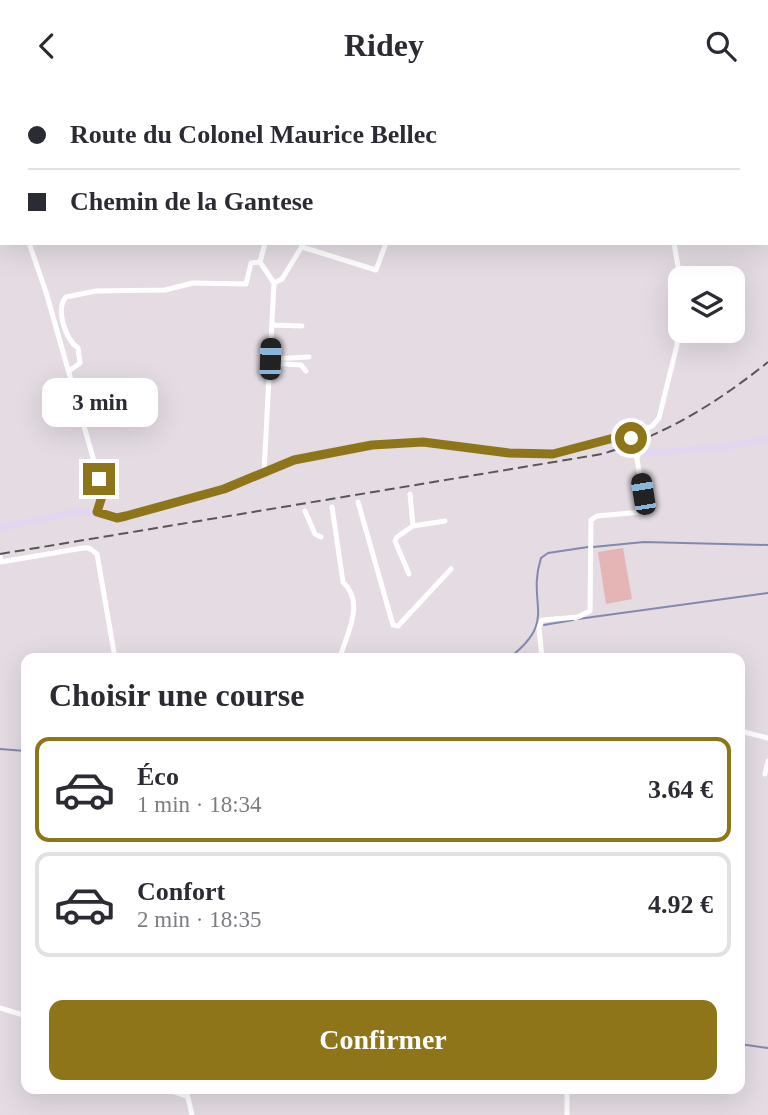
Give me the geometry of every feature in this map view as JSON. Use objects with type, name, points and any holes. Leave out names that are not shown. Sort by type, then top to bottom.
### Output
[{"type":"main road","points":[[0,528],[72,512],[97,512],[117,518],[224,489],[313,455],[396,443],[434,443],[541,454],[569,451],[630,436],[639,453],[719,448],[768,439]]},
{"type":"street","points":[[30,245],[103,493],[97,512]]},
{"type":"street","points":[[264,245],[260,262],[274,283],[264,472]]},
{"type":"street","points":[[274,283],[282,279],[303,245],[376,270],[385,245]]},
{"type":"street","points":[[630,436],[652,426],[659,418],[666,378],[675,352],[681,284],[674,245]]},
{"type":"street","points":[[69,371],[80,363],[78,348],[69,342],[62,310],[66,296],[96,291],[165,290],[193,283],[246,284],[251,263],[260,262]]},
{"type":"street","points":[[272,325],[302,326]]},
{"type":"street","points":[[270,361],[309,358]]},
{"type":"street","points":[[270,361],[301,365],[306,370]]},
{"type":"street","points":[[542,653],[539,628],[542,620],[578,617],[590,611],[591,520],[597,516],[642,512],[645,507],[637,459],[639,453]]},
{"type":"street","points":[[410,494],[413,526]]},
{"type":"street","points":[[358,502],[393,625],[398,626],[452,569]]},
{"type":"street","points":[[332,507],[343,582],[351,590],[355,607],[341,653]]},
{"type":"street","points":[[305,511],[315,534],[321,537]]},
{"type":"street","points":[[409,574],[395,541],[397,537],[413,526],[444,521]]},
{"type":"street","points":[[0,555],[1,562],[83,548],[97,554],[114,653]]},
{"type":"street","points":[[745,732],[768,738]]},
{"type":"street","points":[[765,774],[768,761]]},
{"type":"street","points":[[0,1008],[21,1014]]},
{"type":"street","points":[[181,1094],[187,1096],[192,1115]]},
{"type":"street","points":[[567,1115],[568,1094]]},
{"type":"shaded area","points":[[623,548],[632,599],[606,604],[598,552]]},
{"type":"waterway","points":[[593,547],[644,542],[768,545]]},
{"type":"waterway","points":[[515,653],[533,633],[537,622],[537,574],[541,558],[548,553],[588,547]]},
{"type":"waterway","points":[[578,619],[768,593]]},
{"type":"waterway","points":[[544,625],[573,620]]},
{"type":"waterway","points":[[0,749],[21,751]]},
{"type":"waterway","points":[[745,1045],[768,1048]]},
{"type":"railway","points":[[0,554],[602,454],[647,437],[689,416],[768,362]]},
{"type":"route","points":[[99,479],[103,493],[97,512],[117,518],[224,489],[294,460],[372,445],[423,442],[509,453],[541,454],[569,451],[625,435],[631,438]]}]
